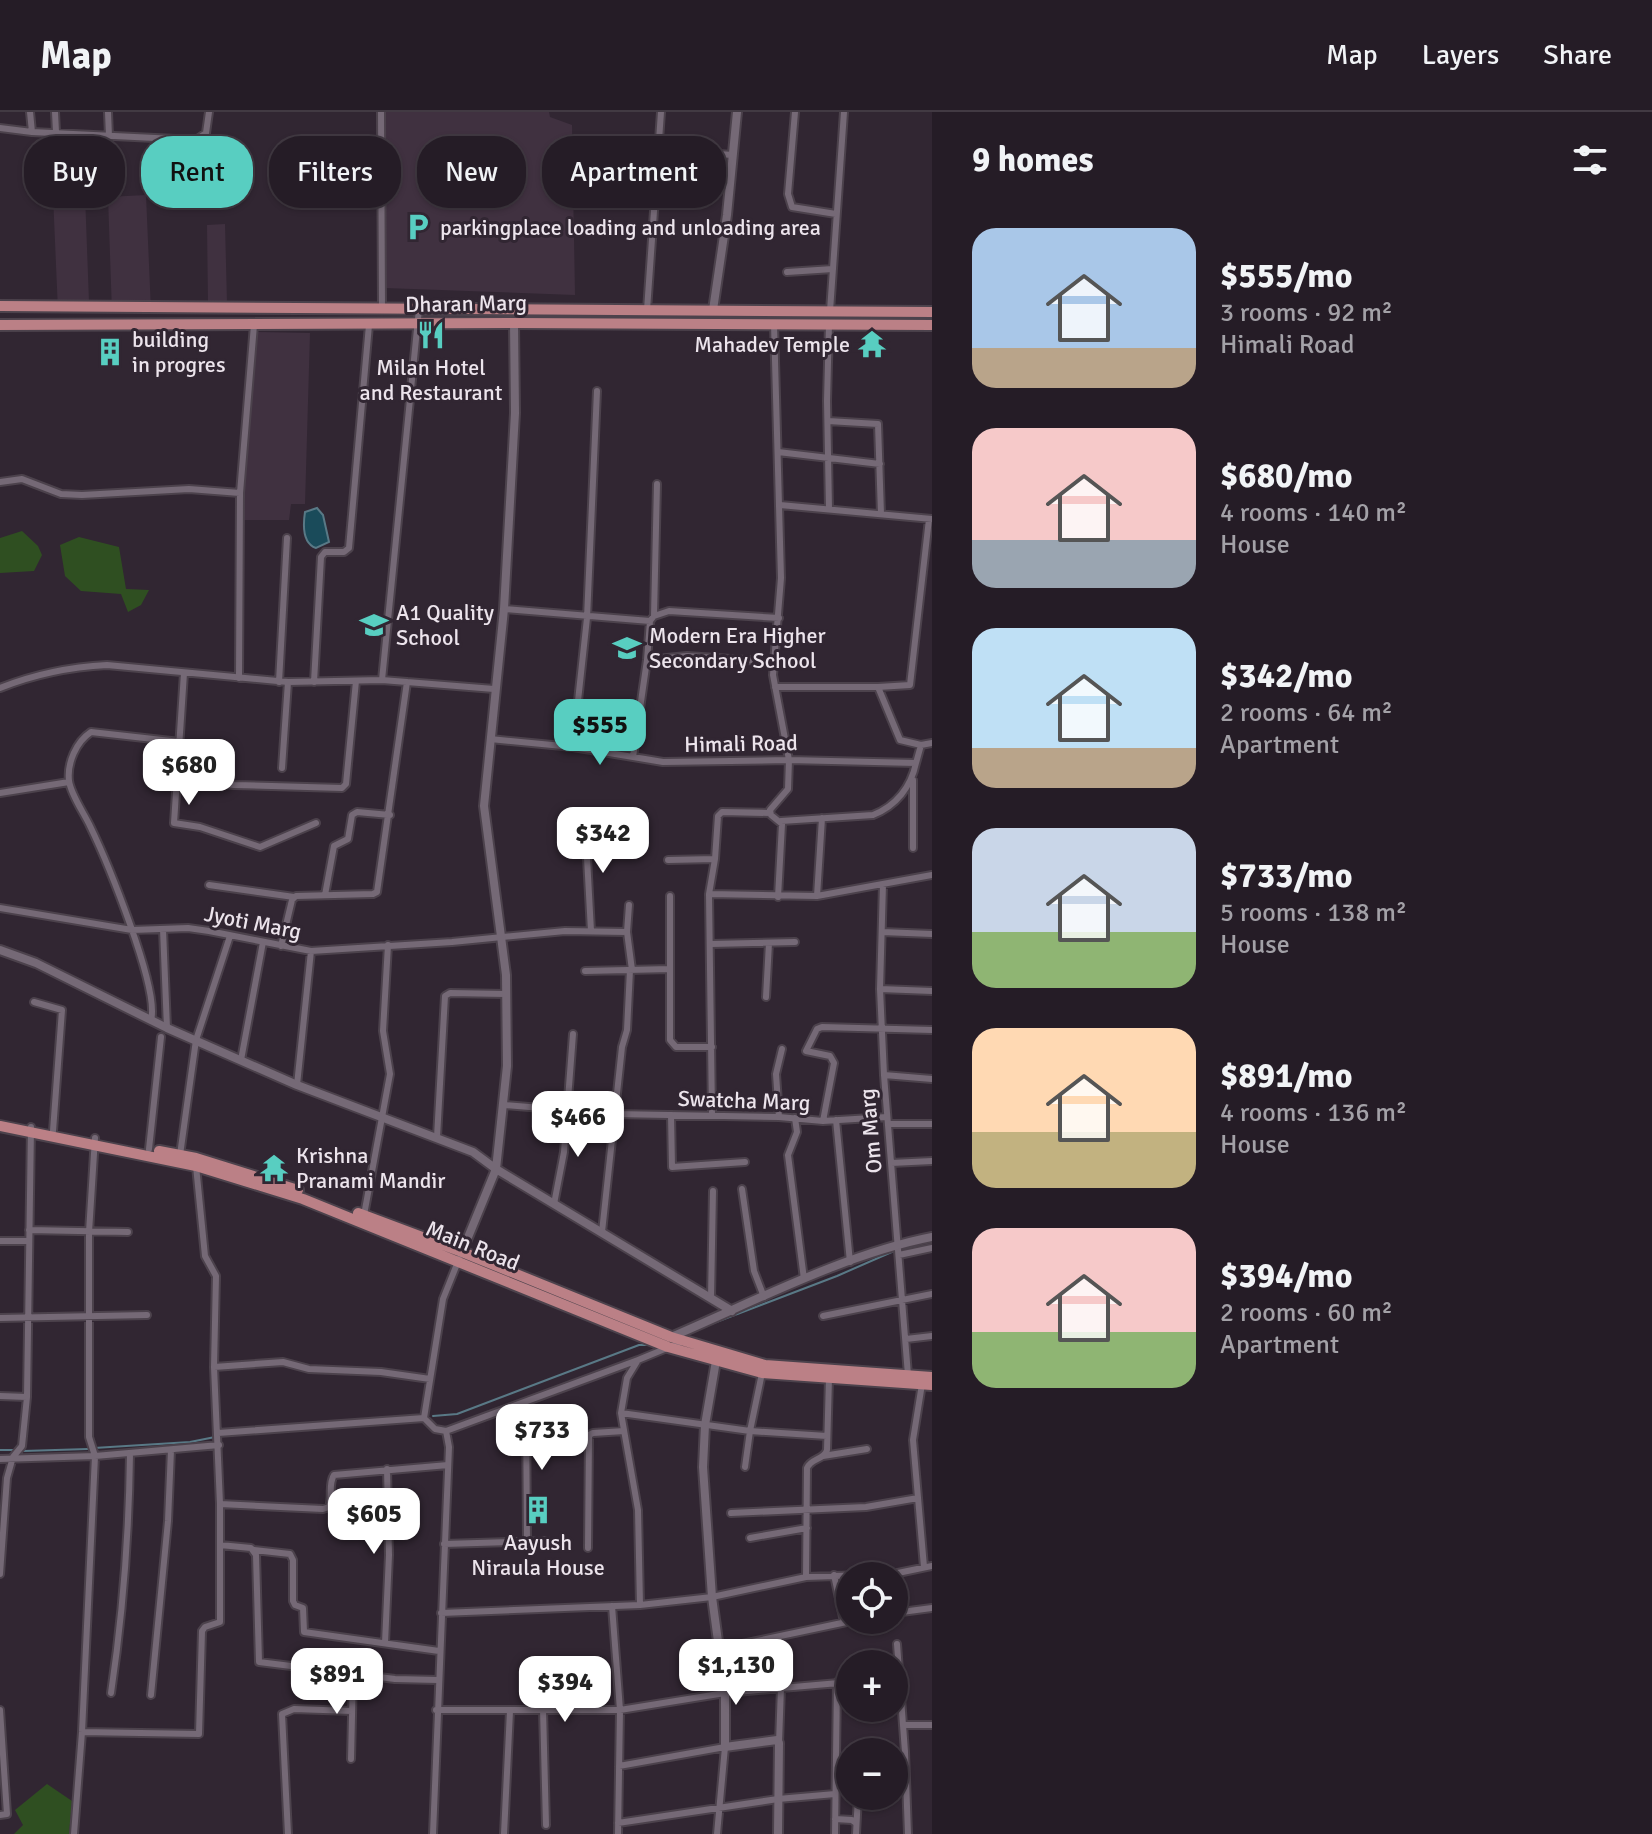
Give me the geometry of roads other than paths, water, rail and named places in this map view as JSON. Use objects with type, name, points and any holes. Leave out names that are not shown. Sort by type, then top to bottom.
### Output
[{"type":"main road","name":"Dharan Marg","points":[[0,306],[932,312]]},
{"type":"main road","name":"Dharan Marg","points":[[0,325],[932,325]]},
{"type":"main road","name":"Main Road","points":[[0,1124],[196,1162],[271,1180],[364,1215],[670,1342],[765,1365],[829,1374],[927,1381]]},
{"type":"main road","name":"Main Road","points":[[31,1129],[180,1155],[460,1256]]},
{"type":"main road","name":"Main Road","points":[[670,1342],[684,1341],[762,1373],[908,1376],[927,1381]]},
{"type":"street","points":[[30,112],[32,132]]},
{"type":"street","points":[[55,112],[56,132]]},
{"type":"street","points":[[0,128],[109,136],[108,112]]},
{"type":"street","points":[[125,137],[200,139],[206,133],[209,112]]},
{"type":"street","points":[[381,112],[382,309]]},
{"type":"street","points":[[660,136],[661,112]]},
{"type":"street","points":[[713,310],[737,112]]},
{"type":"street","points":[[795,112],[788,194],[790,204],[792,207],[836,214]]},
{"type":"street","points":[[830,311],[844,112]]},
{"type":"street","points":[[726,155],[733,155]]},
{"type":"street","points":[[647,310],[655,208]]},
{"type":"street","points":[[787,272],[833,269]]},
{"type":"street","points":[[382,680],[419,309]]},
{"type":"street","points":[[424,1418],[443,1299],[496,1169],[504,1105],[506,994],[484,806],[504,609],[515,413],[514,323]]},
{"type":"street","points":[[770,813],[771,807],[788,789],[789,760],[781,705],[775,687],[774,662],[779,618],[780,505],[774,324]]},
{"type":"street","points":[[829,324],[829,509]]},
{"type":"street","points":[[239,678],[240,493],[254,325]]},
{"type":"street","points":[[314,682],[321,557],[325,552],[344,552],[349,548],[369,325]]},
{"type":"street","points":[[573,747],[587,618],[597,391]]},
{"type":"street","points":[[828,421],[877,423],[881,514]]},
{"type":"street","points":[[778,452],[880,464]]},
{"type":"street","points":[[0,482],[22,479],[61,494],[82,495],[189,489],[240,493]]},
{"type":"street","points":[[633,757],[652,618],[657,484]]},
{"type":"street","points":[[775,687],[878,687],[911,683],[930,519],[780,505]]},
{"type":"street","points":[[279,682],[287,538]]},
{"type":"street","points":[[504,609],[587,618],[652,618],[669,611],[779,618]]},
{"type":"street","points":[[647,660],[687,656],[774,662]]},
{"type":"street","points":[[0,688],[26,677],[77,667],[107,665],[279,682],[382,680],[494,689]]},
{"type":"street","points":[[184,673],[172,818],[175,824],[200,827],[260,847],[316,823]]},
{"type":"street","points":[[177,778],[234,785],[342,788],[346,784],[356,681]]},
{"type":"street","points":[[282,768],[288,682]]},
{"type":"street","points":[[209,885],[294,897],[376,893],[390,815],[407,682]]},
{"type":"street","points":[[878,687],[900,740],[921,745],[932,743]]},
{"type":"street","points":[[151,1020],[153,1014],[147,982],[132,930],[92,829],[69,782],[72,757],[91,732],[180,742]]},
{"type":"street","name":"Himali Road","points":[[490,739],[688,763],[789,760],[916,763]]},
{"type":"street","points":[[913,848],[913,776],[921,745]]},
{"type":"street","points":[[712,1115],[709,894],[718,816],[722,812],[770,813],[781,821],[873,815],[885,810],[902,795],[913,776]]},
{"type":"street","points":[[0,793],[69,782]]},
{"type":"street","points":[[325,895],[334,846],[348,839],[352,815],[357,812],[390,815]]},
{"type":"street","points":[[817,896],[822,818]]},
{"type":"street","points":[[585,821],[591,931]]},
{"type":"street","points":[[778,897],[781,821]]},
{"type":"street","points":[[668,860],[715,859]]},
{"type":"street","points":[[709,894],[817,896],[932,875]]},
{"type":"street","name":"Om Marg","points":[[883,884],[880,989],[884,1075],[908,1376]]},
{"type":"street","points":[[670,896],[671,1043],[676,1047],[712,1047]]},
{"type":"street","points":[[281,946],[294,897]]},
{"type":"street","points":[[602,1232],[622,1047],[627,1030],[631,970],[627,932],[629,905]]},
{"type":"street","name":"Jyoti Marg","points":[[0,908],[132,930],[188,928],[311,951],[452,942],[501,935],[627,932]]},
{"type":"street","points":[[163,929],[167,1028]]},
{"type":"street","points":[[882,932],[932,934]]},
{"type":"street","points":[[180,1155],[196,1040],[230,936]]},
{"type":"street","points":[[241,1060],[263,942]]},
{"type":"street","points":[[711,944],[795,942]]},
{"type":"street","points":[[766,997],[769,943]]},
{"type":"street","points":[[364,1215],[390,1074],[383,1031],[388,945]]},
{"type":"street","points":[[0,950],[36,963],[167,1028],[297,1085],[473,1152],[496,1169],[732,1311]]},
{"type":"street","points":[[297,1085],[311,951]]},
{"type":"street","points":[[585,971],[670,969]]},
{"type":"street","points":[[880,989],[932,991]]},
{"type":"street","points":[[437,1137],[445,996],[450,993],[506,994]]},
{"type":"street","points":[[34,1002],[62,1010],[53,1131]]},
{"type":"street","points":[[823,1121],[834,1063],[830,1056],[806,1051],[817,1029],[932,1030]]},
{"type":"street","points":[[554,1204],[564,1152],[573,1034]]},
{"type":"street","points":[[149,1149],[161,1037]]},
{"type":"street","points":[[779,1117],[776,1074],[782,1049]]},
{"type":"street","points":[[884,1075],[932,1079]]},
{"type":"street","name":"Swatcha Marg","points":[[504,1105],[614,1114],[932,1124]]},
{"type":"street","points":[[671,1115],[672,1167],[745,1162]]},
{"type":"street","points":[[795,1118],[797,1132],[788,1152],[804,1280]]},
{"type":"street","points":[[836,1120],[850,1262]]},
{"type":"street","points":[[0,1574],[7,1478],[13,1457],[22,1446],[27,1397],[31,1129]]},
{"type":"street","points":[[74,1834],[95,1456],[89,1440],[88,1317],[94,1141]]},
{"type":"street","points":[[891,1163],[932,1161]]},
{"type":"street","points":[[82,1732],[199,1734],[202,1631],[220,1622],[220,1504],[214,1367],[216,1276],[205,1256],[196,1162]]},
{"type":"street","points":[[742,1189],[754,1271],[764,1297]]},
{"type":"street","points":[[711,1298],[713,1191]]},
{"type":"street","points":[[29,1230],[128,1232]]},
{"type":"street","points":[[218,1433],[424,1418],[435,1429],[446,1431],[638,1360],[732,1311],[804,1280],[898,1244],[932,1237]]},
{"type":"street","points":[[0,1241],[29,1241]]},
{"type":"street","points":[[899,1255],[932,1248]]},
{"type":"street","points":[[823,1316],[932,1294]]},
{"type":"street","points":[[0,1318],[147,1315]]},
{"type":"street","points":[[906,1339],[932,1336]]},
{"type":"street","points":[[717,1355],[705,1425],[703,1467],[712,1597],[725,1693],[725,1747],[717,1834]]},
{"type":"street","points":[[638,1360],[627,1378],[621,1413],[638,1510],[640,1605]]},
{"type":"street","points":[[214,1367],[283,1362],[334,1372],[381,1372],[430,1379]]},
{"type":"street","points":[[745,1467],[762,1373]]},
{"type":"street","points":[[823,1456],[827,1450],[829,1374]]},
{"type":"street","points":[[924,1567],[913,1440],[927,1381]]},
{"type":"street","points":[[0,1396],[27,1397]]},
{"type":"street","points":[[526,1402],[527,1542]]},
{"type":"street","points":[[621,1413],[750,1431],[827,1436]]},
{"type":"street","points":[[433,1834],[448,1465],[446,1431]]},
{"type":"street","points":[[588,1548],[589,1435],[624,1431]]},
{"type":"street","points":[[0,1459],[130,1454],[219,1445]]},
{"type":"street","points":[[806,1577],[807,1468],[812,1461],[823,1456],[867,1449]]},
{"type":"street","points":[[151,1695],[168,1521],[171,1450]]},
{"type":"street","points":[[111,1693],[129,1536],[130,1454]]},
{"type":"street","points":[[220,1504],[323,1509],[329,1507],[331,1501],[331,1479],[334,1475],[448,1465]]},
{"type":"street","points":[[385,1643],[389,1555],[387,1469]]},
{"type":"street","points":[[731,1513],[866,1507],[918,1498]]},
{"type":"street","points":[[750,1538],[807,1528]]},
{"type":"street","points":[[444,1544],[547,1541]]},
{"type":"street","points":[[220,1545],[290,1554],[293,1560],[293,1601],[303,1608],[304,1632],[439,1651]]},
{"type":"street","points":[[254,1550],[259,1662],[353,1674],[438,1680]]},
{"type":"street","points":[[441,1613],[640,1605],[712,1597],[806,1577],[893,1574],[932,1566]]},
{"type":"street","points":[[834,1575],[836,1584]]},
{"type":"street","points":[[612,1606],[620,1710],[618,1834]]},
{"type":"street","points":[[908,1611],[932,1608]]},
{"type":"street","points":[[719,1649],[836,1624]]},
{"type":"street","points":[[897,1644],[897,1650]]},
{"type":"street","points":[[351,1759],[353,1674]]},
{"type":"street","points":[[436,1710],[620,1710],[725,1693],[836,1682]]},
{"type":"street","points":[[778,1834],[781,1687]]},
{"type":"street","points":[[288,1834],[282,1714],[294,1709],[352,1711]]},
{"type":"street","points":[[543,1709],[546,1825]]},
{"type":"street","points":[[0,1710],[7,1814],[0,1815]]},
{"type":"street","points":[[504,1834],[510,1711]]},
{"type":"street","points":[[835,1834],[836,1722]]},
{"type":"street","points":[[903,1722],[908,1834]]},
{"type":"street","points":[[903,1725],[932,1725]]},
{"type":"street","points":[[619,1766],[725,1747],[777,1740],[779,1743]]},
{"type":"street","points":[[618,1823],[778,1799],[835,1794]]},
{"type":"street","points":[[856,1834],[857,1810]]},
{"type":"street","points":[[835,1819],[856,1823]]},
{"type":"water","points":[[317,508],[323,515],[329,542],[316,548],[306,538],[304,522],[305,512]]},
{"type":"waterway","points":[[906,1249],[920,1244]]},
{"type":"waterway","points":[[711,1324],[894,1251]]},
{"type":"waterway","points":[[433,1416],[457,1414],[639,1345],[649,1345]]},
{"type":"waterway","points":[[378,1418],[421,1415]]},
{"type":"waterway","points":[[251,1428],[344,1421]]},
{"type":"waterway","points":[[221,1436],[231,1435]]},
{"type":"waterway","points":[[94,1448],[190,1442],[215,1437]]},
{"type":"waterway","points":[[23,1451],[88,1449]]},
{"type":"waterway","points":[[0,1450],[15,1450]]},
{"type":"place","name":"parkingplace loading and unloading area","points":[[418,227]]},
{"type":"place","name":"Milan Hotel and Restaurant","points":[[431,335]]},
{"type":"place","name":"Mahadev Temple","points":[[872,344]]},
{"type":"place","name":"building in progres","points":[[110,352]]},
{"type":"place","name":"A1 Quality School","points":[[374,625]]},
{"type":"place","name":"Modern Era Higher Secondary School","points":[[627,648]]},
{"type":"place","name":"Krishna Pranami Mandir","points":[[274,1168]]},
{"type":"place","name":"Aayush Niraula House","points":[[538,1510]]}]
